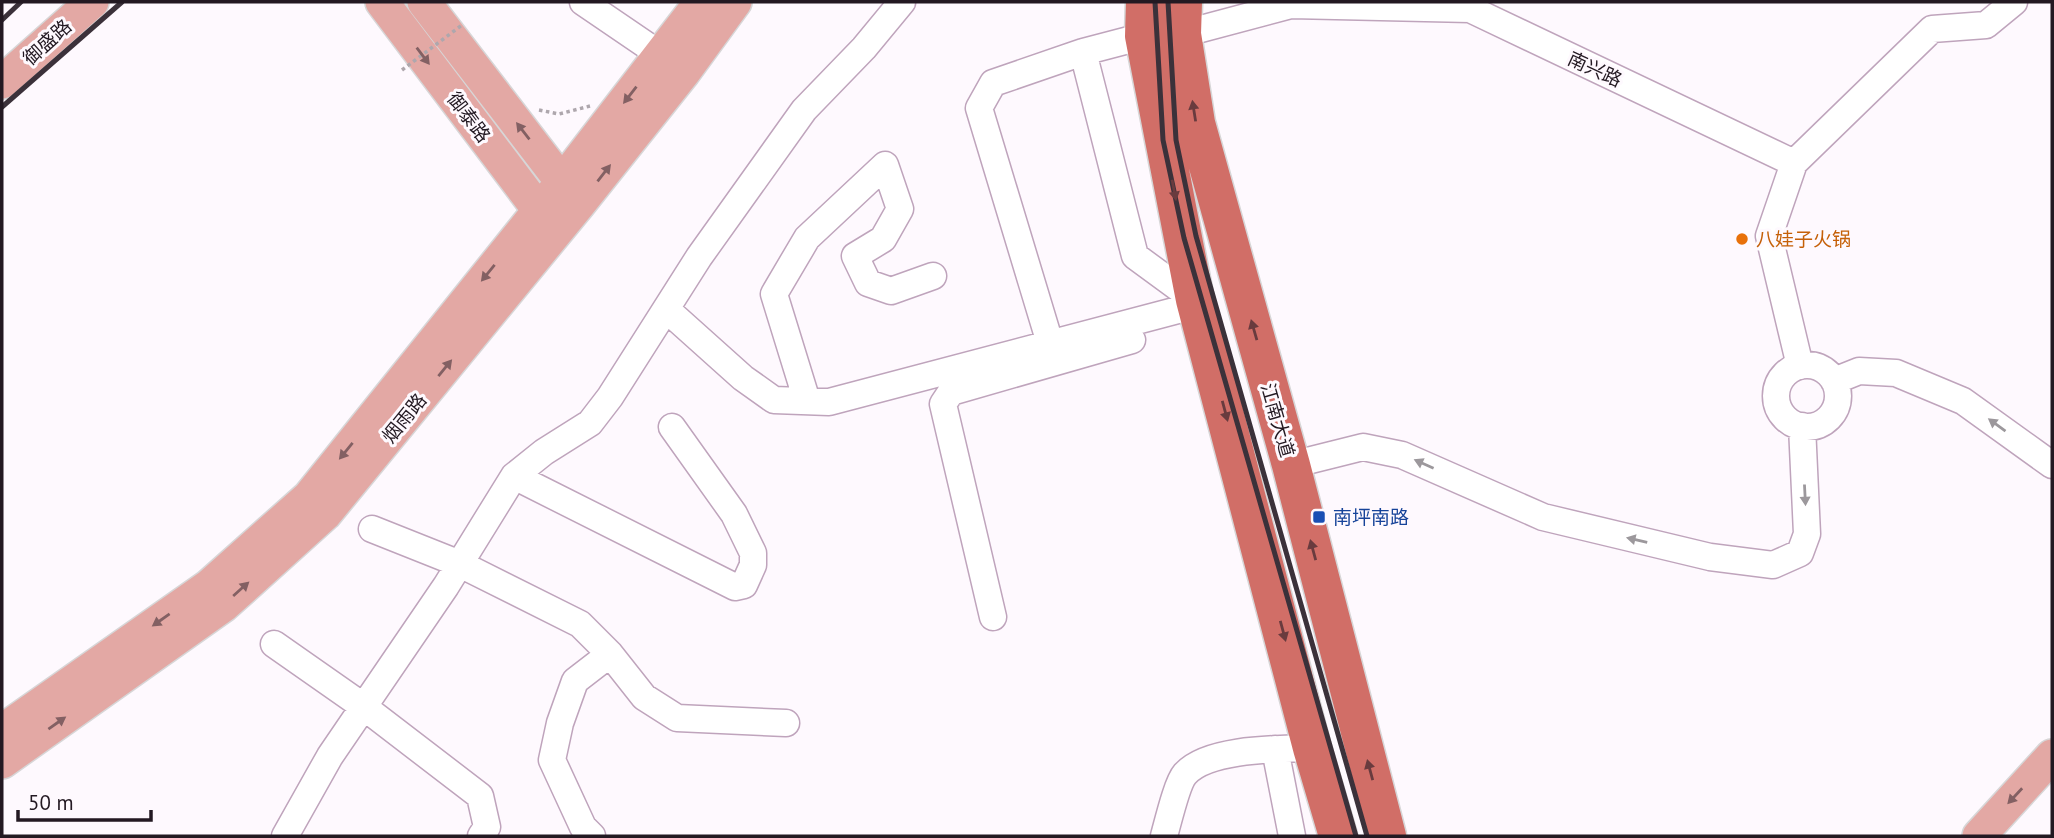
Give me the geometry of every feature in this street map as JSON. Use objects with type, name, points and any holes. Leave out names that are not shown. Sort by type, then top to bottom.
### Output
[{"type":"highway","name":"江南大道","points":[[1182,18],[1196,123],[1291,465],[1387,836]]},
{"type":"highway","points":[[1145,19],[1198,308],[1312,748],[1338,836]]},
{"type":"main road","name":"御盛路","points":[[2,53],[60,2]]},
{"type":"main road","name":"御盛路","points":[[2,82],[92,2]]},
{"type":"main road","name":"御泰路","points":[[382,2],[547,221]]},
{"type":"main road","name":"御泰路","points":[[424,2],[571,193]]},
{"type":"main road","name":"烟雨路","points":[[673,63],[701,2]]},
{"type":"main road","name":"烟雨路","points":[[2,731],[209,586],[309,497],[571,193],[673,63],[735,2]]},
{"type":"main road","name":"烟雨路","points":[[2,762],[223,605],[325,514],[547,221]]},
{"type":"main road","points":[[1979,836],[2052,756]]},
{"type":"main road","points":[[2010,836],[2052,788]]},
{"type":"street","points":[[583,2],[673,63]]},
{"type":"street","points":[[285,836],[330,756],[460,564],[514,476],[544,452],[590,423],[610,397],[699,257],[804,110],[864,48],[902,2]]},
{"type":"street","points":[[1800,366],[1769,236],[1794,163],[1932,29],[1986,25],[2014,2]]},
{"type":"street","name":"南兴路","points":[[1182,18],[1291,5],[1470,9],[1794,163]]},
{"type":"street","points":[[1049,344],[979,108],[993,83],[1083,52],[1145,19]]},
{"type":"street","points":[[1083,52],[1135,256],[1198,308]]},
{"type":"street","points":[[807,401],[774,294],[807,238],[885,165],[900,209],[883,239],[855,256],[869,283],[891,291],[933,276]]},
{"type":"street","points":[[666,309],[743,378],[774,400],[829,402],[1198,308]]},
{"type":"street","points":[[993,617],[943,404],[951,392],[1198,308]]},
{"type":"street","points":[[1800,366],[1819,368],[1834,381],[1837,400],[1835,410],[1821,423],[1802,426],[1785,418],[1776,402],[1776,392],[1784,375],[1800,366]]},
{"type":"street","points":[[1834,381],[1859,371],[1896,373],[1963,401],[2052,465]]},
{"type":"street","points":[[1291,465],[1363,447],[1402,455],[1543,517],[1710,557],[1773,565],[1800,553],[1807,534],[1802,426]]},
{"type":"street","points":[[514,476],[734,587],[744,584],[753,565],[753,553],[734,513],[672,427]]},
{"type":"street","points":[[372,529],[460,564],[580,624],[610,654],[644,696],[677,718],[786,723]]},
{"type":"street","points":[[274,644],[363,707],[480,796],[487,827],[481,836]]},
{"type":"street","points":[[592,836],[583,827],[552,760],[560,723],[575,681],[610,654]]},
{"type":"street","points":[[1164,836],[1183,776],[1198,762],[1251,750],[1312,748]]},
{"type":"street","points":[[1275,749],[1292,836]]},
{"type":"path","points":[[402,70],[462,25]]},
{"type":"path","points":[[536,109],[559,114],[592,105]]},
{"type":"railway","points":[[2,20],[21,2]]},
{"type":"railway","points":[[2,107],[122,2]]},
{"type":"railway","points":[[1155,2],[1163,140],[1184,238],[1356,836]]},
{"type":"railway","points":[[1168,2],[1176,140],[1196,236],[1367,836]]},
{"type":"place","name":"八娃子火锅","points":[[1742,239]]},
{"type":"place","name":"南坪南路","points":[[1319,517]]}]
